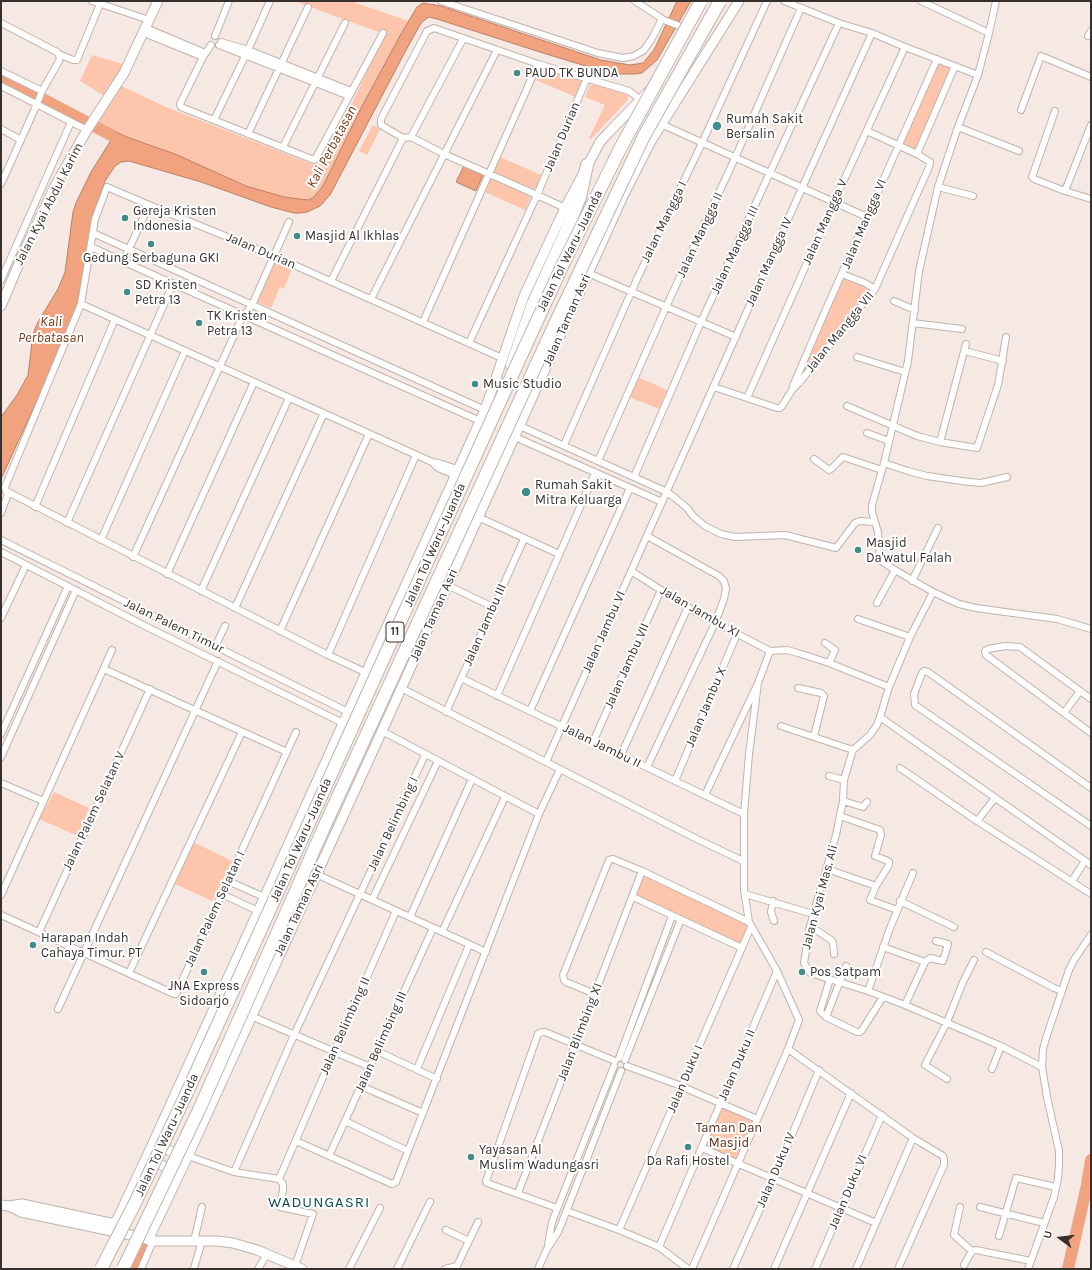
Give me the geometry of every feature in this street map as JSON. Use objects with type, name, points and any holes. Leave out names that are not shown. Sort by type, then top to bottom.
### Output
[{"type":"highway","name":"Jalan Tol Waru–Juanda","points":[[101,1269],[135,1203],[184,1099],[308,824],[491,409],[615,159],[701,1]]},
{"type":"highway","name":"Jalan Tol Waru–Juanda","points":[[123,1269],[199,1110],[325,825],[554,326],[644,136],[720,1]]},
{"type":"highway","points":[[491,409],[533,304],[565,234],[581,194],[587,165]]},
{"type":"highway","points":[[308,824],[316,824],[320,826],[325,825]]},
{"type":"highway","points":[[308,824],[320,837]]},
{"type":"main road","name":"Jalan Kyai Abdul Karim","points":[[1,306],[36,226],[56,186],[90,125],[124,73],[158,1]]},
{"type":"main road","points":[[116,1222],[146,1160],[456,472],[480,421],[491,409],[502,358],[524,296],[565,208],[587,165],[606,135],[651,89],[690,30],[706,1]]},
{"type":"main road","name":"Jalan Taman Asri","points":[[151,1241],[178,1177],[382,731],[623,196],[660,126],[739,1]]},
{"type":"main road","points":[[651,89],[660,100],[672,106]]},
{"type":"main road","points":[[627,113],[641,117],[660,126]]},
{"type":"main road","points":[[154,1142],[188,1157]]},
{"type":"main road","points":[[146,1160],[168,1168],[178,1177]]},
{"type":"main road","points":[[5,1206],[22,1204],[110,1223],[116,1222],[131,1235]]},
{"type":"main road","points":[[5,1206],[21,1212],[131,1235],[151,1241],[217,1241],[233,1243],[245,1246],[299,1267]]},
{"type":"street","points":[[92,1],[204,55]]},
{"type":"street","points":[[230,1],[215,36],[211,40],[212,45],[204,55],[180,104],[182,109],[283,147],[312,160],[315,160],[383,33]]},
{"type":"street","points":[[214,120],[247,53],[270,1]]},
{"type":"street","points":[[440,1],[598,53],[623,58],[634,56],[644,50],[663,20]]},
{"type":"street","points":[[635,1],[663,20],[690,30]]},
{"type":"street","name":"Jalan Mangga I","points":[[564,445],[631,291],[702,143],[767,1]]},
{"type":"street","points":[[784,1],[839,23],[872,32],[905,47],[978,75]]},
{"type":"street","points":[[921,1],[989,33]]},
{"type":"street","points":[[996,1],[978,75],[958,127],[938,187],[919,271],[915,310],[905,372],[884,463],[872,505],[880,540],[880,558],[882,562],[912,581],[959,604],[976,608],[1057,619],[1091,629]]},
{"type":"street","points":[[1,23],[58,53],[73,60],[77,60],[100,4]]},
{"type":"street","points":[[248,134],[308,7]]},
{"type":"street","name":"Jalan Mangga II","points":[[598,461],[801,8]]},
{"type":"street","points":[[283,147],[345,23]]},
{"type":"street","name":"Jalan Mangga III","points":[[634,477],[701,322],[839,23]]},
{"type":"street","points":[[565,208],[444,154],[411,137],[403,138],[382,127],[381,122],[427,31],[434,28],[538,64],[631,92],[640,100]]},
{"type":"street","name":"Jalan Mangga IV","points":[[662,502],[872,32]]},
{"type":"street","points":[[215,36],[219,38],[220,44]]},
{"type":"street","points":[[411,137],[463,39]]},
{"type":"street","points":[[212,45],[214,47],[220,44],[247,53],[350,93]]},
{"type":"street","name":"Jalan Mangga V","points":[[747,398],[905,47]]},
{"type":"street","points":[[371,299],[497,50]]},
{"type":"street","points":[[1,184],[38,102],[41,92],[59,61],[60,56],[58,53]]},
{"type":"street","points":[[1021,110],[1041,56],[1091,77]]},
{"type":"street","name":"Jalan Mangga VI","points":[[792,390],[936,59]]},
{"type":"street","points":[[423,322],[538,64]]},
{"type":"street","points":[[867,131],[917,154],[955,66]]},
{"type":"street","points":[[1,71],[41,92]]},
{"type":"street","name":"Jalan Durian","points":[[469,343],[537,195],[587,78]]},
{"type":"street","points":[[1,86],[38,102],[71,122],[90,125]]},
{"type":"street","points":[[1055,111],[1032,177],[1065,191],[1091,199]]},
{"type":"street","points":[[1,280],[71,122]]},
{"type":"street","points":[[1065,191],[1091,125]]},
{"type":"street","points":[[660,126],[702,143],[867,217]]},
{"type":"street","points":[[958,127],[1019,151]]},
{"type":"street","points":[[1,129],[21,140]]},
{"type":"street","points":[[331,281],[403,138]]},
{"type":"street","name":"Jalan Mangga VII","points":[[747,398],[780,408],[792,390],[875,289],[929,167],[930,162],[917,154]]},
{"type":"street","name":"Jalan Durian","points":[[93,233],[95,218],[107,187],[274,256],[502,358]]},
{"type":"street","points":[[938,187],[973,196]]},
{"type":"street","points":[[123,262],[149,205]]},
{"type":"street","points":[[133,557],[220,367],[252,305],[288,222]]},
{"type":"street","points":[[365,672],[328,655],[8,494],[5,487],[82,304],[93,233],[252,305],[491,409]]},
{"type":"street","points":[[91,247],[480,421]]},
{"type":"street","points":[[588,272],[736,337]]},
{"type":"street","points":[[842,274],[875,289]]},
{"type":"street","points":[[67,523],[173,284]]},
{"type":"street","points":[[894,301],[915,310]]},
{"type":"street","points":[[82,304],[432,462],[438,468],[456,472]]},
{"type":"street","points":[[35,507],[115,319]]},
{"type":"street","points":[[913,323],[962,329]]},
{"type":"street","points":[[848,406],[917,436],[940,442],[975,448],[978,447],[998,385],[1006,336]]},
{"type":"street","points":[[940,442],[966,344]]},
{"type":"street","points":[[101,540],[185,351]]},
{"type":"street","points":[[965,351],[1002,361]]},
{"type":"street","points":[[857,357],[905,372]]},
{"type":"street","points":[[167,574],[254,382]]},
{"type":"street","points":[[714,386],[747,398]]},
{"type":"street","points":[[201,591],[289,398]]},
{"type":"street","points":[[236,608],[324,413]]},
{"type":"street","points":[[520,426],[667,492],[687,508],[693,516],[706,526],[721,534],[735,537],[786,534],[836,548],[855,523],[860,521],[875,522]]},
{"type":"street","points":[[867,433],[889,441]]},
{"type":"street","points":[[280,631],[369,434]]},
{"type":"street","points":[[515,437],[662,502]]},
{"type":"street","points":[[328,655],[416,455]]},
{"type":"street","points":[[814,460],[829,470],[843,457],[882,470]]},
{"type":"street","points":[[884,463],[927,476],[969,482],[981,483],[1008,477]]},
{"type":"street","points":[[497,696],[595,472]]},
{"type":"street","points":[[530,711],[630,488]]},
{"type":"street","points":[[1,513],[8,494]]},
{"type":"street","name":"Jalan Jambu VI","points":[[546,762],[662,502]]},
{"type":"street","points":[[478,517],[559,554]]},
{"type":"street","points":[[912,581],[938,528]]},
{"type":"street","points":[[647,536],[719,576],[724,581],[726,589],[715,623],[647,768]]},
{"type":"street","name":"Jalan Jambu III","points":[[446,712],[524,539]]},
{"type":"street","name":"Jalan Palem Timur","points":[[1,540],[348,712]]},
{"type":"street","name":"Jalan Palem Timur","points":[[1,552],[148,627],[343,723]]},
{"type":"street","points":[[1,618],[26,565]]},
{"type":"street","points":[[877,603],[895,570]]},
{"type":"street","name":"Jalan Jambu XI","points":[[631,571],[715,623],[770,651]]},
{"type":"street","points":[[447,585],[493,607]]},
{"type":"street","points":[[1,734],[68,586]]},
{"type":"street","points":[[1,757],[76,590]]},
{"type":"street","name":"Jalan Jambu VII","points":[[593,742],[661,590]]},
{"type":"street","name":"Jalan Kyai Mas. Ali","points":[[933,592],[910,637],[888,687],[880,717],[870,735],[854,750],[849,762],[844,780],[843,801],[836,835],[813,914],[804,963],[810,973],[868,991],[905,1005],[1001,1046],[1042,1067]]},
{"type":"street","points":[[621,755],[688,607]]},
{"type":"street","points":[[148,627],[154,616]]},
{"type":"street","points":[[858,619],[910,637]]},
{"type":"street","points":[[215,647],[225,626]]},
{"type":"street","name":"Jalan Jambu X","points":[[675,781],[737,634]]},
{"type":"street","points":[[825,643],[835,650],[829,663]]},
{"type":"street","points":[[1091,700],[1020,647],[1005,646],[986,650],[986,655],[1091,733]]},
{"type":"street","points":[[1,895],[112,650]]},
{"type":"street","points":[[705,795],[758,683],[770,651],[787,650],[829,663],[888,687]]},
{"type":"street","points":[[58,1009],[218,661]]},
{"type":"street","points":[[104,668],[287,752]]},
{"type":"street","points":[[1091,788],[928,672],[924,671],[922,673],[914,694],[916,704],[1091,826]]},
{"type":"street","name":"Jalan Jambu II","points":[[461,678],[744,814]]},
{"type":"street","points":[[692,1269],[799,1022],[799,1018],[777,971],[750,925],[744,889],[744,814],[749,754],[758,683]]},
{"type":"street","points":[[401,688],[743,861]]},
{"type":"street","points":[[798,688],[821,693],[824,696],[814,736]]},
{"type":"street","name":"Jalan Palem Selatan V","points":[[38,932],[150,689]]},
{"type":"street","points":[[1064,713],[1080,691]]},
{"type":"street","points":[[880,717],[1088,862],[1072,881]]},
{"type":"street","points":[[781,726],[854,750]]},
{"type":"street","points":[[382,731],[539,814]]},
{"type":"street","points":[[129,973],[242,732]]},
{"type":"street","name":"Jalan Palem Selatan I","points":[[1,915],[174,994],[177,993],[296,732]]},
{"type":"street","name":"Jalan Belimbing I","points":[[234,1172],[294,1035],[425,755]]},
{"type":"street","name":"Jalan Belimbing I","points":[[372,900],[438,761]]},
{"type":"street","points":[[900,768],[978,821],[1091,894]]},
{"type":"street","points":[[296,1141],[394,1184],[437,1079],[539,814],[560,769]]},
{"type":"street","points":[[829,776],[844,780]]},
{"type":"street","points":[[410,917],[472,779]]},
{"type":"street","points":[[1,783],[43,801]]},
{"type":"street","points":[[442,932],[505,797]]},
{"type":"street","points":[[978,821],[995,798]]},
{"type":"street","points":[[843,801],[863,807],[867,802]]},
{"type":"street","points":[[840,816],[880,830],[881,835],[875,856],[890,862],[876,886],[870,900],[897,910]]},
{"type":"street","points":[[595,994],[566,982],[563,978],[602,875],[608,861],[612,859],[642,871],[750,925]]},
{"type":"street","points":[[827,869],[876,886]]},
{"type":"street","name":"Jalan Blimbing XI","points":[[518,1193],[642,871]]},
{"type":"street","points":[[868,991],[900,902],[913,873]]},
{"type":"street","points":[[316,874],[486,952]]},
{"type":"street","points":[[228,882],[264,897]]},
{"type":"street","points":[[744,889],[758,897],[813,914]]},
{"type":"street","points":[[222,894],[258,911]]},
{"type":"street","points":[[632,897],[742,948]]},
{"type":"street","points":[[773,901],[771,912],[774,921]]},
{"type":"street","points":[[900,902],[954,927]]},
{"type":"street","name":"Jalan Belimbing II","points":[[279,1179],[396,911]]},
{"type":"street","points":[[547,1249],[552,1222],[557,1208],[672,916]]},
{"type":"street","points":[[538,1269],[547,1249],[558,1232],[567,1211],[681,919]]},
{"type":"street","name":"Jalan Duku I","points":[[619,1230],[742,948],[750,925]]},
{"type":"street","points":[[810,926],[831,940],[833,943],[834,954]]},
{"type":"street","name":"Jalan Belimbing III","points":[[329,1156],[433,928]]},
{"type":"street","points":[[1028,1269],[1056,1187],[1059,1157],[1046,1097],[1042,1067],[1043,1049],[1058,990],[1074,960],[1091,935]]},
{"type":"street","points":[[905,1005],[925,962],[930,958],[943,961],[948,944],[936,941]]},
{"type":"street","points":[[417,1069],[469,944]]},
{"type":"street","points":[[883,947],[925,962]]},
{"type":"street","points":[[986,952],[1058,990]]},
{"type":"street","points":[[947,1080],[925,1065],[974,960]]},
{"type":"street","points":[[826,1016],[846,966]]},
{"type":"street","name":"Jalan Duku II","points":[[659,1247],[777,971]]},
{"type":"street","points":[[830,979],[820,1010],[821,1012],[858,1033],[862,1030],[883,997]]},
{"type":"street","points":[[251,1016],[370,1067]]},
{"type":"street","points":[[557,1208],[487,1183],[486,1181],[538,1034],[545,1032],[616,1061]]},
{"type":"street","points":[[992,1069],[1001,1046]]},
{"type":"street","points":[[788,1049],[913,1138],[943,1156],[944,1162],[898,1269]]},
{"type":"street","points":[[377,1051],[437,1079]]},
{"type":"street","points":[[616,1061],[621,1058],[626,1063],[756,1119]]},
{"type":"street","points":[[616,1061],[617,1070],[622,1071]]},
{"type":"street","name":"Jalan Duku IV","points":[[733,1269],[773,1180],[819,1070]]},
{"type":"street","points":[[361,1086],[423,1114]]},
{"type":"street","points":[[774,1269],[851,1094]]},
{"type":"street","name":"Jalan Duku VI","points":[[815,1269],[882,1115]]},
{"type":"street","points":[[345,1121],[408,1151]]},
{"type":"street","points":[[856,1269],[913,1138]]},
{"type":"street","points":[[702,1148],[773,1180],[876,1223]]},
{"type":"street","points":[[188,1157],[234,1172],[279,1179],[283,1184],[280,1207],[313,1214],[299,1267]]},
{"type":"street","points":[[999,1236],[1016,1178],[1056,1187]]},
{"type":"street","points":[[397,1269],[430,1202]]},
{"type":"street","points":[[194,1268],[202,1207]]},
{"type":"street","points":[[980,1207],[1044,1223]]},
{"type":"street","points":[[349,1269],[380,1208]]},
{"type":"street","points":[[960,1208],[954,1235],[972,1250],[1031,1261]]},
{"type":"street","points":[[567,1211],[619,1230],[659,1247],[688,1269]]},
{"type":"street","points":[[445,1269],[457,1266],[478,1222]]},
{"type":"street","points":[[446,1230],[469,1241]]},
{"type":"street","points":[[141,1269],[151,1241]]},
{"type":"street","points":[[964,1265],[972,1250]]},
{"type":"street","points":[[258,1269],[267,1254]]},
{"type":"green space","points":[[294,1],[350,1],[409,21],[360,110],[323,186],[313,198],[307,200],[284,197],[246,186],[152,145],[127,137],[95,122],[119,85],[166,107],[317,166],[329,154],[384,34]]},
{"type":"green space","points":[[92,55],[127,65],[106,97],[80,81]]},
{"type":"green space","points":[[937,59],[955,66],[917,154],[898,145]]},
{"type":"green space","points":[[540,67],[583,80],[576,97],[536,80]]},
{"type":"green space","points":[[595,84],[628,95],[628,100],[591,139],[589,138],[605,105],[585,97],[590,85]]},
{"type":"green space","points":[[373,125],[380,129],[367,155],[359,151]]},
{"type":"green space","points":[[500,157],[541,175],[536,188],[533,189],[495,173],[494,169]]},
{"type":"green space","points":[[493,178],[529,195],[530,199],[525,210],[485,192],[490,179]]},
{"type":"green space","points":[[275,262],[292,269],[284,289],[280,287],[271,308],[257,302]]},
{"type":"green space","points":[[844,276],[872,290],[798,382]]},
{"type":"green space","points":[[638,377],[667,390],[659,409],[629,397]]},
{"type":"green space","points":[[54,792],[89,808],[78,836],[39,819]]},
{"type":"green space","points":[[193,842],[232,861],[212,901],[173,883]]},
{"type":"green space","points":[[643,875],[748,925],[745,936],[738,944],[636,896]]},
{"type":"green space","name":"Taman Dan Masjid","points":[[723,1106],[754,1120],[737,1161],[705,1148]]},
{"type":"water","name":"Kali Perbatasan","points":[[677,1],[691,1],[657,60],[642,73],[634,74],[617,74],[599,70],[429,17],[421,23],[330,195],[320,206],[307,212],[294,213],[271,207],[201,182],[129,161],[121,162],[115,166],[105,181],[93,215],[78,303],[41,392],[1,479],[1,417],[17,395],[28,375],[33,334],[38,322],[58,289],[65,272],[73,212],[76,203],[91,172],[113,137],[97,128],[99,124],[127,137],[175,154],[246,186],[284,197],[308,200],[313,198],[323,186],[360,110],[401,34],[417,7],[423,3],[441,6],[601,60],[630,65],[643,63],[654,50]]},
{"type":"water","points":[[464,166],[483,175],[476,191],[456,182]]},
{"type":"waterway","points":[[1,77],[111,135]]},
{"type":"waterway","points":[[1068,1269],[1087,1185],[1091,1160]]},
{"type":"waterway","points":[[136,1269],[145,1243]]},
{"type":"place","name":"PAUD TK BUNDA","points":[[517,73]]},
{"type":"place","name":"Rumah Sakit Bersalin","points":[[717,126]]},
{"type":"place","name":"Gereja Kristen Indonesia","points":[[125,218]]},
{"type":"place","name":"Masjid Al Ikhlas","points":[[297,236]]},
{"type":"place","name":"Gedung Serbaguna GKI","points":[[151,244]]},
{"type":"place","name":"SD Kristen Petra 13","points":[[127,292]]},
{"type":"place","name":"TK Kristen Petra 13","points":[[199,323]]},
{"type":"place","name":"Music Studio","points":[[475,384]]},
{"type":"place","name":"Rumah Sakit Mitra Keluarga","points":[[526,492]]},
{"type":"place","name":"Masjid Da'watul Falah","points":[[858,550]]},
{"type":"place","name":"Harapan Indah Cahaya Timur. PT","points":[[33,945]]},
{"type":"place","name":"JNA Express Sidoarjo","points":[[204,972]]},
{"type":"place","name":"Pos Satpam","points":[[802,972]]},
{"type":"place","name":"Da Rafi Hostel","points":[[688,1147]]},
{"type":"place","name":"Yayasan Al Muslim Wadungasri","points":[[471,1157]]},
{"type":"district","name":"WADUNGASRI","points":[[319,1203]]}]
